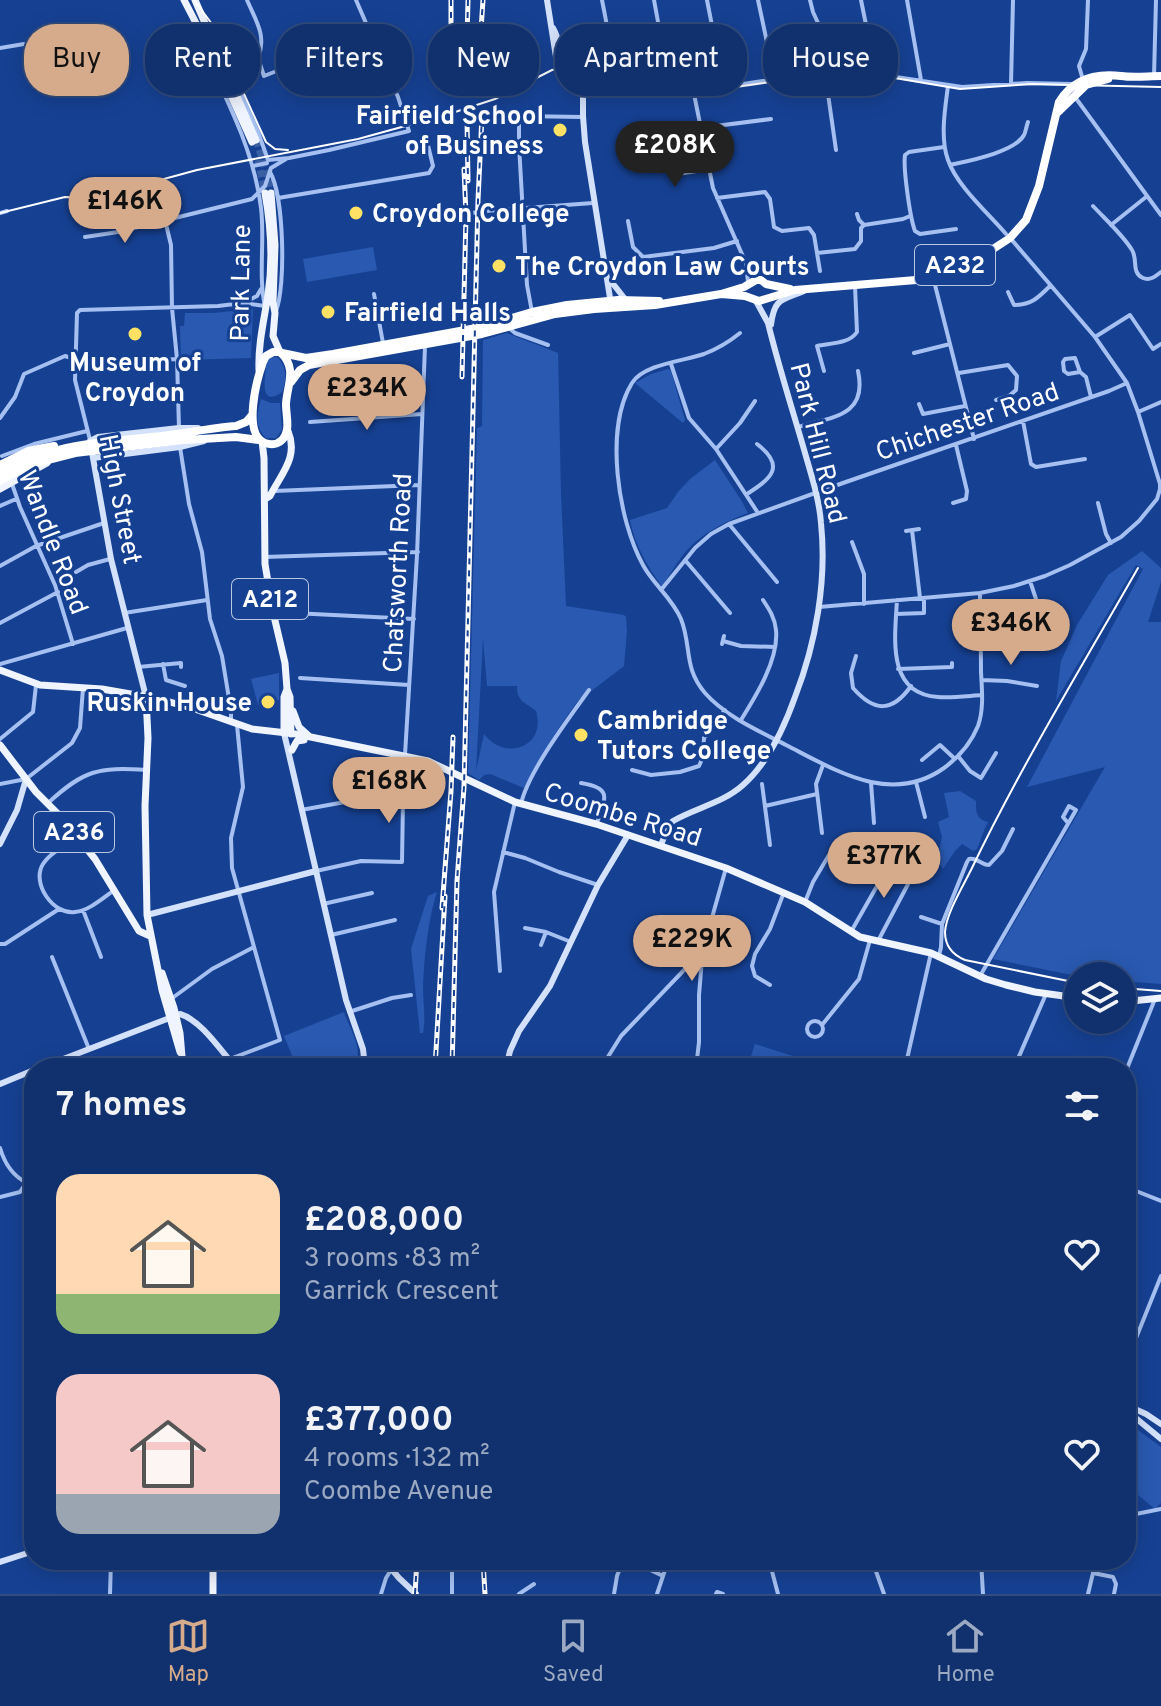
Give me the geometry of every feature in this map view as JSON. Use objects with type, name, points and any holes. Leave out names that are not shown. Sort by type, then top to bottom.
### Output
[{"type":"highway","points":[[1082,83],[1099,75],[1157,76]]},
{"type":"highway","name":"A232","points":[[897,281],[969,259],[1022,227],[1039,186],[1060,100],[1082,83]]},
{"type":"highway","name":"A232","points":[[721,294],[758,299],[795,290],[934,280],[976,260],[1008,236]]},
{"type":"highway","points":[[763,282],[768,293],[758,299],[748,292],[748,285],[763,282]]},
{"type":"highway","name":"A232","points":[[763,282],[795,290]]},
{"type":"highway","name":"A232","points":[[611,304],[655,305],[721,294],[748,285]]},
{"type":"highway","name":"A232","points":[[482,330],[534,315],[582,310],[627,300],[669,302]]},
{"type":"highway","name":"A232","points":[[281,353],[306,358],[508,327],[534,315]]},
{"type":"highway","name":"A232","points":[[291,382],[306,366],[421,346],[457,335]]},
{"type":"highway","points":[[1,458],[56,446],[236,437],[269,444],[277,443],[288,431],[286,401],[291,382],[288,364],[281,353],[273,352],[266,356],[259,374],[252,415],[253,428],[260,441]]},
{"type":"highway","points":[[0,481],[32,464],[63,455],[240,425],[252,415]]},
{"type":"highway","points":[[0,473],[29,458],[70,447]]},
{"type":"main road","points":[[184,0],[200,23]]},
{"type":"main road","points":[[195,0],[200,23],[254,141]]},
{"type":"main road","points":[[547,0],[555,34]]},
{"type":"main road","points":[[583,96],[594,203],[611,304]]},
{"type":"main road","points":[[265,306],[270,248],[268,194]]},
{"type":"main road","name":"Park Lane","points":[[268,194],[275,237],[273,336],[281,353]]},
{"type":"main road","points":[[608,277],[627,300]]},
{"type":"main road","points":[[770,332],[772,311],[776,304],[811,289]]},
{"type":"main road","name":"Park Hill Road","points":[[661,845],[673,821],[716,802],[744,785],[758,771],[791,708],[803,675],[819,607],[823,553],[816,494],[768,323],[758,299]]},
{"type":"main road","name":"Park Lane","points":[[259,374],[258,356],[265,306]]},
{"type":"main road","points":[[90,440],[179,428],[213,428]]},
{"type":"main road","points":[[265,499],[289,464],[292,454],[288,431]]},
{"type":"main road","points":[[93,458],[180,447],[210,439]]},
{"type":"main road","name":"High Street","points":[[90,440],[111,559],[146,697]]},
{"type":"main road","name":"A212","points":[[260,441],[264,458],[264,557],[291,705],[287,733]]},
{"type":"main road","points":[[0,489],[63,455]]},
{"type":"main road","name":"Coombe Road","points":[[0,670],[36,684],[104,689],[163,699],[258,730],[428,761],[518,803],[596,824],[726,868],[805,902],[851,932],[874,941],[935,955],[1015,988],[1064,996]]},
{"type":"main road","name":"A212","points":[[287,689],[284,697],[287,733]]},
{"type":"main road","points":[[146,697],[147,915],[157,964],[180,1035],[181,1058]]},
{"type":"main road","points":[[291,705],[301,730],[315,739]]},
{"type":"main road","points":[[287,733],[292,750]]},
{"type":"main road","points":[[287,733],[288,755],[349,1012],[364,1052],[362,1058]]},
{"type":"main road","points":[[292,765],[293,744],[298,740],[315,739]]},
{"type":"main road","name":"A236","points":[[0,742],[26,779],[78,838],[115,890],[139,931],[150,932]]},
{"type":"main road","points":[[0,844],[17,810],[26,779]]},
{"type":"main road","points":[[508,1058],[519,1031],[550,986],[598,885],[628,835]]},
{"type":"main road","points":[[147,915],[316,871]]},
{"type":"main road","points":[[1136,1000],[1158,998]]},
{"type":"main road","points":[[66,1058],[181,1014],[205,1032],[227,1058]]},
{"type":"main road","points":[[0,1084],[24,1074]]},
{"type":"main road","points":[[1136,1411],[1161,1424]]},
{"type":"main road","points":[[1136,1417],[1161,1439]]},
{"type":"main road","points":[[0,1562],[24,1554]]},
{"type":"main road","points":[[213,1570],[213,1594]]},
{"type":"main road","points":[[391,1570],[416,1594]]},
{"type":"street","points":[[247,0],[260,32],[262,46],[258,58],[264,76],[276,71]]},
{"type":"street","points":[[253,166],[269,166],[289,158],[409,131],[398,97],[356,0]]},
{"type":"street","points":[[602,0],[606,24]]},
{"type":"street","points":[[654,0],[658,24]]},
{"type":"street","points":[[707,0],[712,24]]},
{"type":"street","points":[[758,0],[763,25]]},
{"type":"street","points":[[810,0],[818,24]]},
{"type":"street","points":[[861,0],[866,24]]},
{"type":"street","points":[[907,0],[921,82]]},
{"type":"street","points":[[1011,84],[1013,0]]},
{"type":"street","points":[[898,78],[972,87],[1082,83],[1079,66],[1086,49],[1088,0]]},
{"type":"street","points":[[1156,0],[1157,76]]},
{"type":"street","points":[[200,23],[212,30],[255,124],[269,166]]},
{"type":"street","name":"Park Lane","points":[[200,23],[198,37],[268,194]]},
{"type":"street","points":[[0,48],[24,44]]},
{"type":"street","points":[[819,607],[980,593],[1030,581],[1070,565],[1111,543],[1159,500],[1160,484],[1127,383],[1095,337],[958,179],[950,165],[944,133],[948,86]]},
{"type":"street","points":[[1071,94],[1161,215]]},
{"type":"street","points":[[694,96],[717,198],[745,261],[748,285]]},
{"type":"street","points":[[828,96],[836,150]]},
{"type":"street","points":[[534,315],[527,285],[519,116],[583,117]]},
{"type":"street","points":[[700,128],[771,119]]},
{"type":"street","points":[[950,165],[998,152],[1022,138],[1028,122]]},
{"type":"street","points":[[85,237],[118,232],[268,194],[429,173],[433,168],[427,141]]},
{"type":"street","points":[[945,147],[905,155],[910,216],[915,231],[920,234],[956,229]]},
{"type":"street","points":[[670,161],[672,175],[709,169]]},
{"type":"street","name":"Park Lane","points":[[265,306],[262,287],[263,240],[269,166]]},
{"type":"street","name":"Park Lane","points":[[268,194],[274,178],[269,166]]},
{"type":"street","points":[[717,198],[765,192],[770,199],[774,227],[782,231],[809,228],[814,235],[820,271]]},
{"type":"street","points":[[1111,225],[1147,197]]},
{"type":"street","points":[[453,216],[594,203]]},
{"type":"street","points":[[1093,206],[1133,251],[1135,270],[1139,275],[1151,278],[1161,272]]},
{"type":"street","points":[[0,213],[7,211]]},
{"type":"street","points":[[857,214],[864,225]]},
{"type":"street","points":[[817,253],[855,249],[861,241],[864,225],[910,216]]},
{"type":"street","points":[[167,219],[171,245],[179,428]]},
{"type":"street","points":[[628,221],[633,247],[643,257],[714,248],[737,241]]},
{"type":"street","points":[[745,261],[763,282]]},
{"type":"street","points":[[934,280],[974,439]]},
{"type":"street","points":[[824,371],[817,346],[848,340],[857,332],[855,286]]},
{"type":"street","points":[[1008,292],[1014,305],[1022,305],[1035,301],[1050,286]]},
{"type":"street","points":[[243,303],[257,296],[262,287]]},
{"type":"street","points":[[373,355],[383,345],[374,294]]},
{"type":"street","points":[[172,308],[243,303],[265,306]]},
{"type":"street","name":"High Street","points":[[90,440],[75,380],[77,313],[82,309],[172,308]]},
{"type":"street","points":[[1095,337],[1130,315],[1153,349],[1161,344]]},
{"type":"street","points":[[508,327],[515,333],[548,345]]},
{"type":"street","points":[[740,333],[711,352],[646,370],[634,380],[626,395],[619,428],[621,490],[634,548],[646,571],[676,609],[682,622],[689,664],[706,694],[725,710],[776,740],[858,779],[893,785],[916,782],[932,776],[956,758],[977,728],[982,695],[980,593]]},
{"type":"street","points":[[914,353],[950,344]]},
{"type":"street","points":[[383,345],[387,348],[421,346]]},
{"type":"street","name":"Chatsworth Road","points":[[405,755],[418,552],[421,346]]},
{"type":"street","points":[[0,418],[15,397],[22,375],[65,356],[74,359]]},
{"type":"street","points":[[1080,372],[1068,374],[1064,371],[1065,359],[1075,358],[1080,372],[1086,377],[1091,397]]},
{"type":"street","points":[[98,365],[177,359]]},
{"type":"street","points":[[671,364],[687,415],[716,449],[758,513]]},
{"type":"street","points":[[957,373],[1008,365],[1017,376],[1016,390],[996,400]]},
{"type":"street","points":[[798,427],[853,407],[860,394],[858,371]]},
{"type":"street","name":"Chichester Road","points":[[661,590],[695,548],[729,524],[1127,383]]},
{"type":"street","points":[[716,449],[737,428],[755,401]]},
{"type":"street","points":[[1138,412],[1161,402]]},
{"type":"street","points":[[919,404],[923,414],[965,406]]},
{"type":"street","points":[[751,407],[756,411]]},
{"type":"street","points":[[310,422],[422,414]]},
{"type":"street","points":[[1023,421],[1031,464],[1036,467],[1085,459]]},
{"type":"street","points":[[1,458],[45,441],[87,431]]},
{"type":"street","points":[[747,494],[765,482],[773,470],[762,445]]},
{"type":"street","points":[[953,503],[966,499],[967,491],[956,445]]},
{"type":"street","points":[[180,447],[189,504],[202,552],[212,626],[222,656],[243,787],[230,857],[280,1040],[234,1058]]},
{"type":"street","name":"Wandle Road","points":[[1,458],[58,592],[73,644]]},
{"type":"street","points":[[280,479],[287,490]]},
{"type":"street","points":[[272,491],[419,485]]},
{"type":"street","points":[[0,506],[16,499]]},
{"type":"street","points":[[1098,503],[1104,530],[1111,543]]},
{"type":"street","points":[[0,566],[36,546],[104,523]]},
{"type":"street","points":[[729,524],[777,582]]},
{"type":"street","points":[[896,614],[924,613],[909,530],[919,529]]},
{"type":"street","points":[[852,542],[864,574],[864,604]]},
{"type":"street","points":[[264,557],[418,552]]},
{"type":"street","points":[[76,572],[111,559]]},
{"type":"street","points":[[685,560],[730,613]]},
{"type":"street","points":[[1030,581],[1036,599],[1035,610],[1043,623],[1043,638]]},
{"type":"street","points":[[0,623],[58,592]]},
{"type":"street","points":[[124,613],[207,600]]},
{"type":"street","points":[[741,720],[756,696],[775,647],[774,618],[763,600]]},
{"type":"street","points":[[897,600],[896,659],[903,678],[926,695],[982,695]]},
{"type":"street","points":[[273,612],[414,619]]},
{"type":"street","points":[[0,664],[127,628]]},
{"type":"street","points":[[981,632],[1019,632],[1021,637]]},
{"type":"street","points":[[723,640],[741,646],[775,647]]},
{"type":"street","points":[[856,656],[851,673],[853,688],[869,701],[890,706],[899,702],[911,686]]},
{"type":"street","points":[[138,667],[181,663],[181,667]]},
{"type":"street","points":[[898,669],[952,667],[952,663]]},
{"type":"street","points":[[163,664],[166,680],[185,686]]},
{"type":"street","points":[[300,678],[409,685]]},
{"type":"street","points":[[982,680],[1037,686]]},
{"type":"street","points":[[0,742],[32,713],[36,684]]},
{"type":"street","points":[[0,784],[26,779],[75,739],[80,728],[83,688]]},
{"type":"street","points":[[500,971],[494,896],[518,803],[535,771],[589,690]]},
{"type":"street","points":[[632,770],[651,775],[699,766],[704,738],[725,710]]},
{"type":"street","points":[[922,760],[940,745],[981,778],[996,753]]},
{"type":"street","points":[[822,833],[816,781],[824,764]]},
{"type":"street","points":[[48,803],[81,776],[111,768],[146,770]]},
{"type":"street","points":[[916,782],[925,817]]},
{"type":"street","points":[[581,783],[597,787],[605,794],[596,824]]},
{"type":"street","points":[[871,783],[874,823]]},
{"type":"street","points":[[762,784],[770,845]]},
{"type":"street","points":[[765,806],[817,794]]},
{"type":"street","points":[[301,810],[356,800],[403,799],[402,862],[361,861],[316,871]]},
{"type":"street","points":[[980,976],[1068,823],[1063,817],[1069,806],[1076,810]]},
{"type":"street","points":[[908,1058],[935,955],[941,947],[942,924],[968,861],[973,859],[989,865],[1002,851],[1013,829]]},
{"type":"street","points":[[78,838],[52,853],[40,869],[39,878],[51,902],[71,913],[83,910],[115,890]]},
{"type":"street","points":[[851,932],[902,842]]},
{"type":"street","points":[[503,852],[598,885]]},
{"type":"street","points":[[805,902],[829,855],[845,853]]},
{"type":"street","points":[[901,862],[927,873]]},
{"type":"street","points":[[697,1058],[703,946],[726,868]]},
{"type":"street","points":[[822,1025],[810,1023],[807,1030],[809,1035],[819,1036],[823,1032],[822,1025],[859,979],[874,941],[916,869]]},
{"type":"street","points":[[770,985],[755,976],[752,966],[784,892]]},
{"type":"street","points":[[323,904],[372,893]]},
{"type":"street","points":[[3,944],[59,909]]},
{"type":"street","points":[[83,910],[101,957]]},
{"type":"street","points":[[921,917],[942,924]]},
{"type":"street","points":[[331,935],[395,920]]},
{"type":"street","points":[[525,928],[571,942]]},
{"type":"street","points":[[541,945],[546,932]]},
{"type":"street","points":[[607,1058],[621,1036],[703,946]]},
{"type":"street","points":[[169,1000],[212,969],[254,947]]},
{"type":"street","points":[[52,957],[89,1049]]},
{"type":"street","points":[[1018,1058],[1046,994]]},
{"type":"street","points":[[349,1012],[411,995]]},
{"type":"street","points":[[1132,1058],[1158,998]]},
{"type":"street","points":[[0,1148],[7,1165],[24,1182]]},
{"type":"street","points":[[0,1197],[20,1192],[24,1186]]},
{"type":"street","points":[[1136,1191],[1161,1201]]},
{"type":"street","points":[[1136,1338],[1161,1276]]},
{"type":"street","points":[[1136,1514],[1161,1509]]},
{"type":"street","points":[[110,1594],[111,1570]]},
{"type":"street","points":[[381,1594],[391,1570]]},
{"type":"street","points":[[452,1570],[452,1594]]},
{"type":"street","points":[[614,1594],[619,1570]]},
{"type":"street","points":[[650,1570],[663,1576]]},
{"type":"street","points":[[657,1594],[664,1570]]},
{"type":"street","points":[[772,1570],[778,1594]]},
{"type":"street","points":[[876,1570],[884,1594]]},
{"type":"street","points":[[982,1570],[983,1594]]},
{"type":"street","points":[[1088,1594],[1093,1573],[1113,1577],[1116,1584],[1114,1594]]},
{"type":"street","points":[[519,1594],[534,1584]]},
{"type":"street","points":[[716,1594],[723,1594]]},
{"type":"shaded area","points":[[373,247],[377,270],[307,282],[303,259]]},
{"type":"shaded area","points":[[253,309],[251,358],[181,360],[180,326],[184,326],[185,313]]},
{"type":"shaded area","points":[[507,333],[558,353],[566,606],[626,617],[624,666],[590,692],[587,690],[561,725],[524,788],[490,774],[479,780],[468,773],[477,428],[482,426],[483,340]],"holes":[[[483,639],[487,686],[517,686],[520,699],[536,711],[538,723],[530,741],[513,749],[493,743],[484,734],[476,771]]]},
{"type":"shaded area","points":[[273,356],[283,365],[285,378],[282,392],[269,396],[266,393],[265,373],[267,360]]},
{"type":"shaded area","points":[[668,369],[685,420],[683,423],[635,383]]},
{"type":"shaded area","points":[[261,399],[280,403],[282,430],[276,438],[266,438],[258,424]]},
{"type":"shaded area","points":[[715,460],[748,513],[718,526],[698,540],[684,554],[662,587],[642,555],[630,520],[667,508],[690,479]]},
{"type":"shaded area","points":[[1142,551],[1161,568],[1161,582],[1148,622],[1161,622],[1161,984],[1136,982],[1136,962],[1064,962],[1064,973],[993,959],[1105,767],[1027,787],[1143,569],[1136,565],[1056,701],[1061,661],[1077,625],[1108,575]]},
{"type":"shaded area","points":[[279,673],[279,700],[277,703],[258,705],[251,679]]},
{"type":"shaded area","points":[[960,791],[976,801],[978,814],[988,822],[977,849],[973,851],[962,844],[943,869],[937,860],[942,837],[938,822],[949,817],[944,793]]},
{"type":"shaded area","points":[[437,892],[427,939],[424,1027],[423,1033],[420,1033],[411,949],[428,896]]},
{"type":"shaded area","points":[[344,1012],[357,1047],[357,1058],[293,1058],[284,1036]]},
{"type":"shaded area","points":[[755,1044],[799,1058],[750,1058]]},
{"type":"shaded area","points":[[1136,1428],[1161,1447],[1161,1503],[1155,1509],[1136,1493]]},
{"type":"tunnel","points":[[256,140],[271,193]]},
{"type":"tunnel","points":[[258,160],[265,193]]},
{"type":"tram line","points":[[194,0],[212,24],[266,142],[275,149],[288,150]]},
{"type":"tram line","points":[[0,213],[65,197],[94,198],[197,170],[358,139],[495,99],[552,70],[572,67],[693,90],[825,74],[877,75],[960,89],[1032,84],[1161,87]]},
{"type":"tram line","points":[[1064,980],[965,960],[950,949],[945,932],[955,900],[1010,793],[1138,568]]},
{"type":"tram line","points":[[1136,989],[1161,991]]},
{"type":"railway","points":[[451,0],[451,24]]},
{"type":"railway","points":[[467,24],[468,0]]},
{"type":"railway","points":[[481,24],[483,0]]},
{"type":"railway","points":[[452,1058],[457,881],[464,787],[482,115]]},
{"type":"railway","points":[[467,120],[468,181]]},
{"type":"railway","points":[[462,377],[466,216],[464,169]]},
{"type":"railway","points":[[442,908],[453,737]]},
{"type":"railway","points":[[436,1058],[445,896]]},
{"type":"railway","points":[[415,1594],[416,1570]]},
{"type":"railway","points":[[484,1570],[485,1594]]},
{"type":"place","name":"Fairfield School of Business","points":[[560,130]]},
{"type":"place","name":"Croydon College","points":[[356,213]]},
{"type":"place","name":"The Croydon Law Courts","points":[[499,266]]},
{"type":"place","name":"Fairfield Halls","points":[[328,312]]},
{"type":"place","name":"Museum of Croydon","points":[[135,334]]},
{"type":"place","name":"Ruskin House","points":[[268,702]]},
{"type":"place","name":"Cambridge Tutors College","points":[[581,735]]}]
